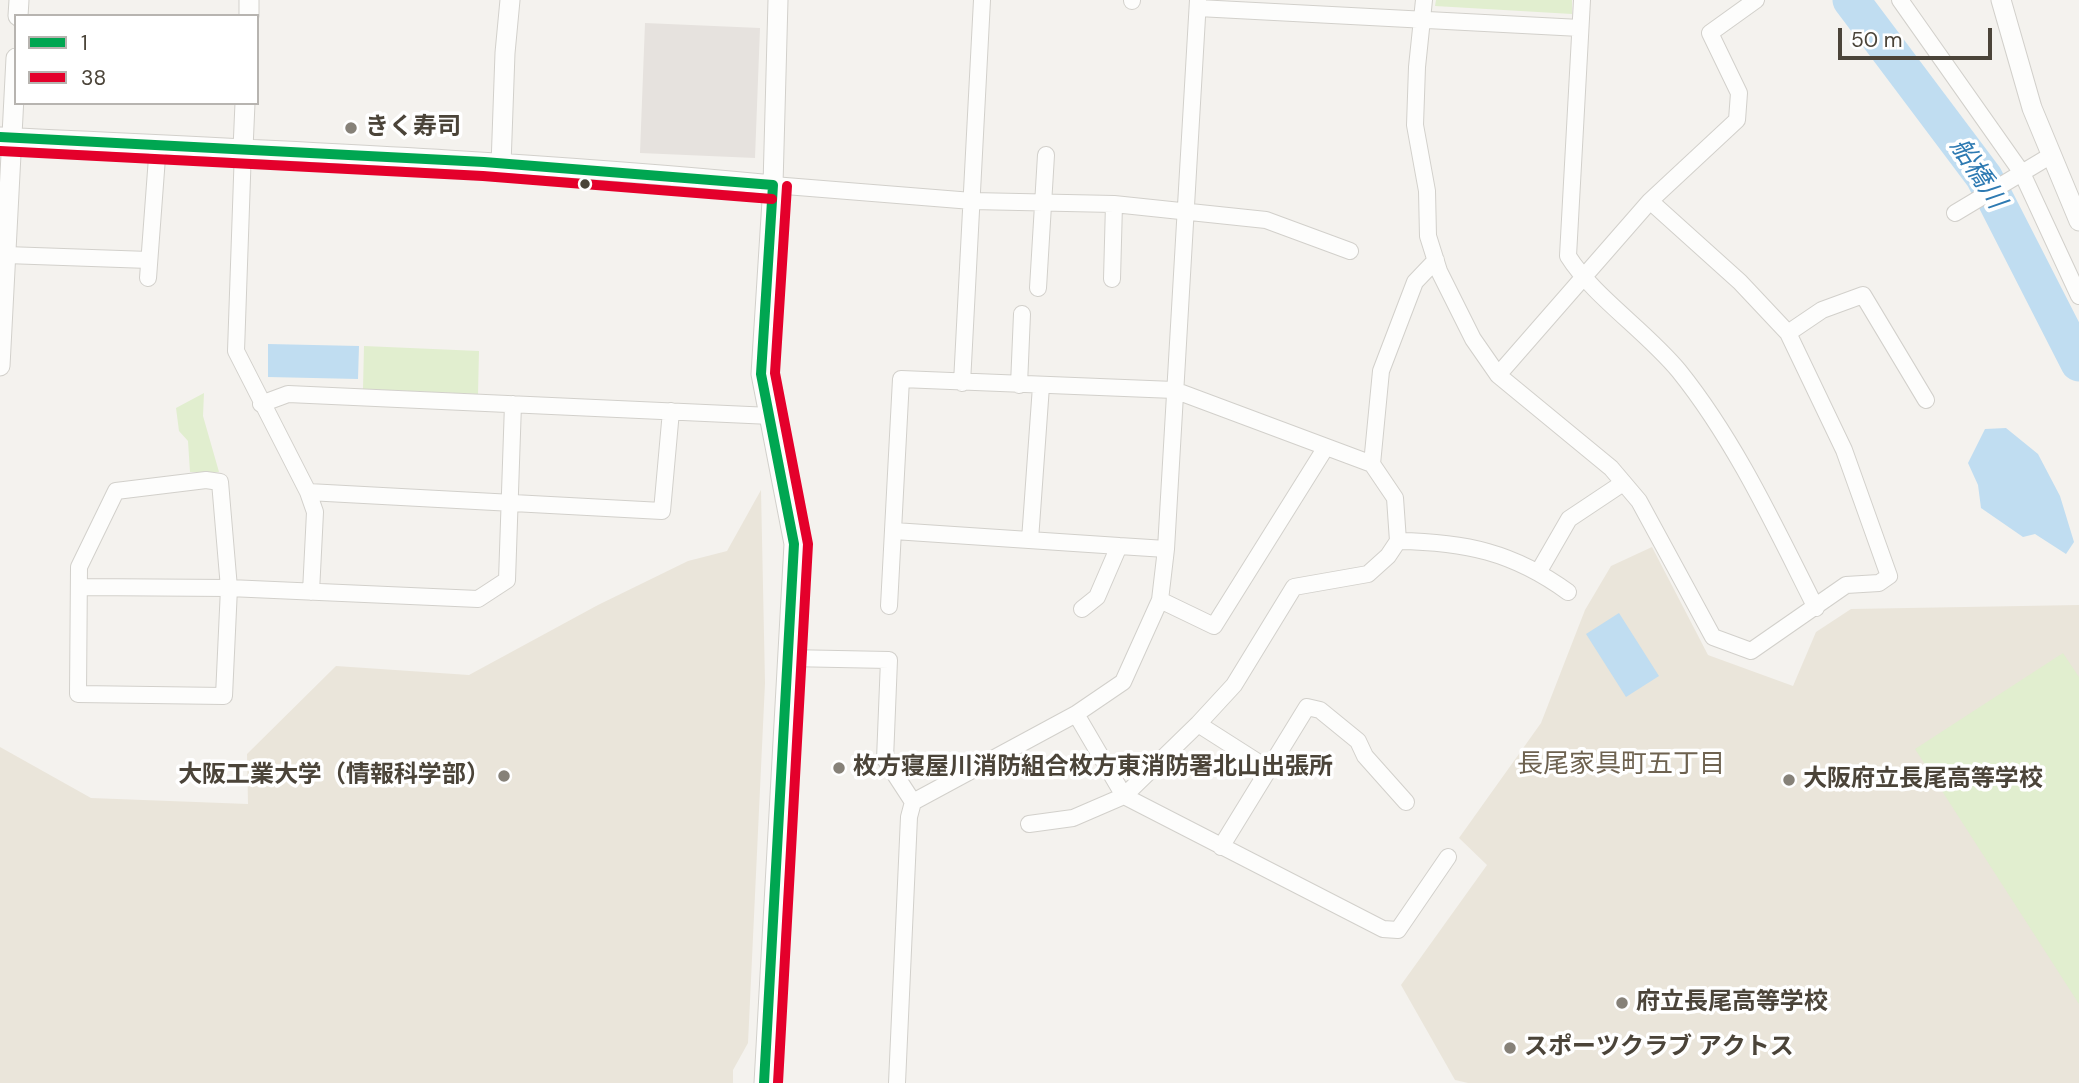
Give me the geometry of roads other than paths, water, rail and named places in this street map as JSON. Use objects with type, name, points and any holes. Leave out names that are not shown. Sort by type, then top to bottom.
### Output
[{"type":"street","points":[[501,165],[505,53],[510,0]]},
{"type":"street","points":[[765,1083],[794,544],[761,374],[773,185],[778,0]]},
{"type":"street","points":[[962,383],[982,0]]},
{"type":"street","points":[[1424,0],[1417,66],[1416,125],[1427,191],[1428,236],[1436,260],[1473,339],[1498,375],[1611,468],[1639,501],[1713,637],[1751,651],[1846,585],[1879,583],[1889,576],[1844,450],[1788,333],[1740,282],[1650,201]]},
{"type":"street","points":[[1582,0],[1568,256],[1582,278],[1639,328],[1679,372],[1745,471],[1816,608]]},
{"type":"street","points":[[1498,375],[1650,201],[1737,120],[1739,93],[1710,33],[1756,0]]},
{"type":"street","points":[[1900,0],[2016,176],[2079,296]]},
{"type":"street","points":[[2001,0],[2032,108],[2079,221]]},
{"type":"street","points":[[897,1083],[909,817],[913,802],[1076,713],[1123,682],[1160,600],[1166,549],[1198,4],[1580,28]]},
{"type":"street","points":[[0,366],[2,279],[6,255],[6,138],[14,74]]},
{"type":"street","points":[[245,105],[236,351],[308,492],[315,512],[311,592]]},
{"type":"street","points":[[6,138],[501,165],[972,201],[1114,204],[1266,220],[1350,251]]},
{"type":"street","points":[[148,278],[158,145]]},
{"type":"street","points":[[1038,289],[1046,155]]},
{"type":"street","points":[[1955,213],[2050,156]]},
{"type":"street","points":[[1112,279],[1114,204]]},
{"type":"street","points":[[6,255],[149,260]]},
{"type":"street","points":[[1372,464],[1381,371],[1415,282],[1436,260]]},
{"type":"street","points":[[1788,333],[1822,310],[1863,295],[1926,400]]},
{"type":"street","points":[[1019,385],[1022,314]]},
{"type":"street","points":[[890,606],[901,379],[1174,390],[1372,464],[1395,498],[1398,541],[1388,556],[1368,574],[1294,587],[1234,685],[1124,796],[1073,818],[1029,824]]},
{"type":"street","points":[[1030,540],[1041,386]]},
{"type":"street","points":[[261,404],[288,394],[771,416]]},
{"type":"street","points":[[80,587],[229,588],[478,598],[507,580],[513,404]]},
{"type":"street","points":[[308,492],[662,511],[671,411]]},
{"type":"street","points":[[1160,600],[1214,626],[1326,447]]},
{"type":"street","points":[[206,480],[220,482],[229,588],[224,696],[78,694],[80,587],[79,566],[116,491],[206,480]]},
{"type":"street","points":[[1539,571],[1569,519],[1623,483]]},
{"type":"street","points":[[894,531],[1166,549]]},
{"type":"street","points":[[1398,541],[1472,545],[1539,571],[1568,592]]},
{"type":"street","points":[[1082,609],[1097,597],[1119,546]]},
{"type":"street","points":[[787,658],[889,660],[885,759],[913,802]]},
{"type":"street","points":[[1221,847],[1267,768],[1307,707],[1320,710],[1357,741],[1365,756],[1406,802]]},
{"type":"street","points":[[1076,713],[1124,796],[1383,929],[1398,930],[1448,857]]},
{"type":"street","points":[[1198,724],[1267,768]]},
{"type":"water","points":[[268,344],[359,346],[358,379],[268,377]]},
{"type":"water","points":[[2006,428],[2038,454],[2060,496],[2074,542],[2066,554],[2035,534],[2023,537],[1981,508],[1978,485],[1968,463],[1985,429]]},
{"type":"water","points":[[1619,613],[1659,676],[1626,697],[1586,634]]},
{"type":"waterway","name":"船橋川","points":[[1851,0],[1984,177],[2079,363]]},
{"type":"place","name":"きく寿司","points":[[351,128]]},
{"type":"place","name":"枚方寝屋川消防組合枚方東消防署北山出張所","points":[[839,768]]},
{"type":"place","name":"大阪工業大学（情報科学部）","points":[[504,776]]},
{"type":"place","name":"大阪府立長尾高等学校","points":[[1789,780]]},
{"type":"place","name":"府立長尾高等学校","points":[[1622,1003]]},
{"type":"place","name":"スポーツクラブ アクトス","points":[[1510,1048]]},
{"type":"district","name":"長尾家具町五丁目","points":[[1621,765]]}]
